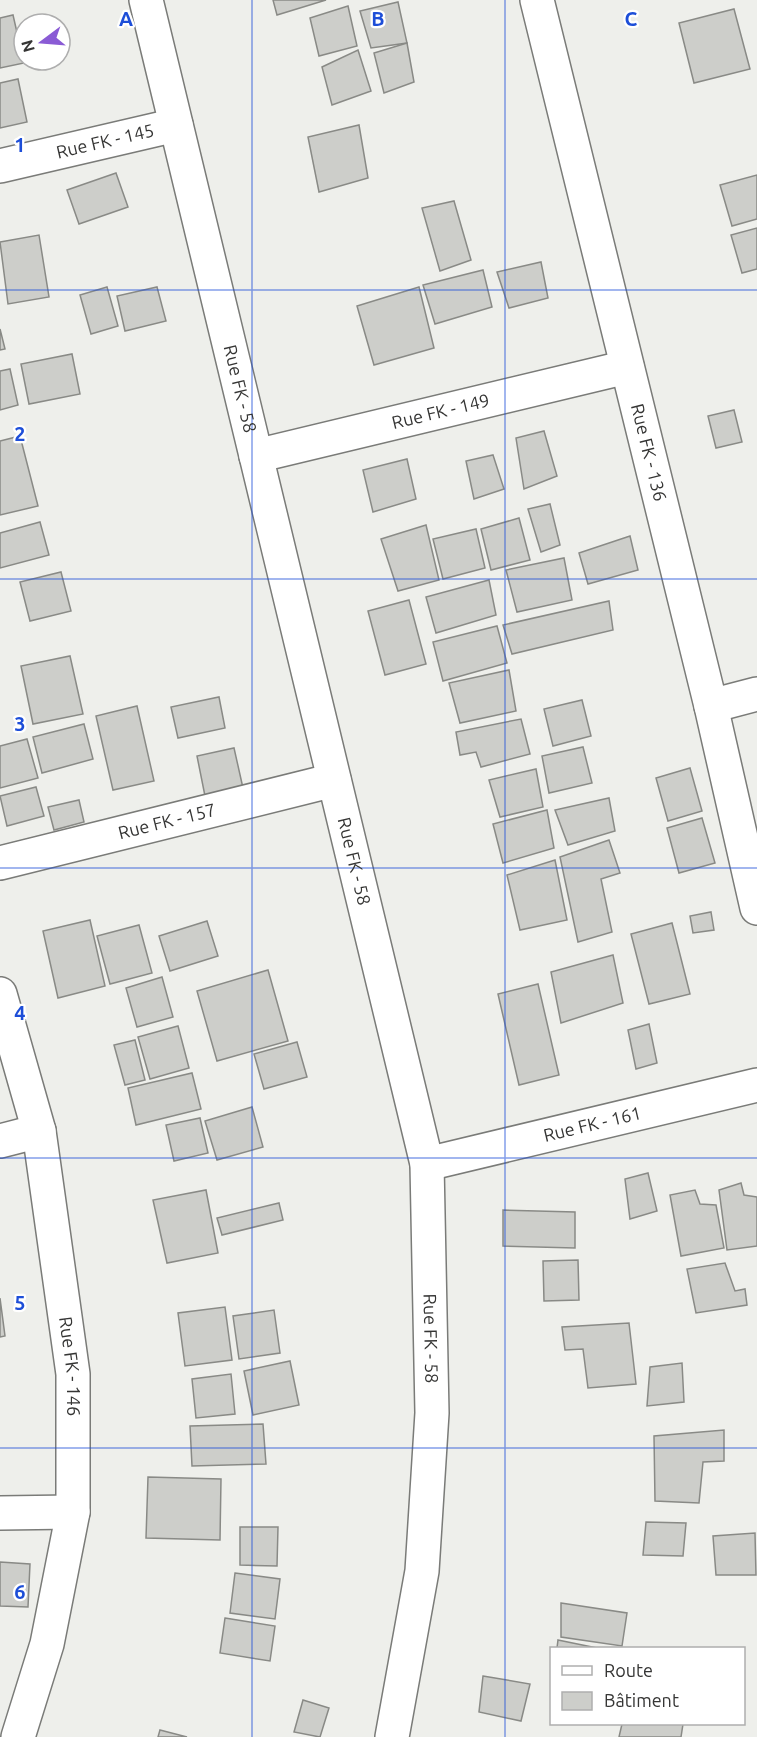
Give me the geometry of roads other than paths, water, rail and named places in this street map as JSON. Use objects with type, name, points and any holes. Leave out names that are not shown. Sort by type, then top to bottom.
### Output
[{"type":"street","name":"Rue FK - 58","points":[[146,0],[427,1164],[432,1413],[423,1571],[392,1737]]},
{"type":"street","name":"Rue FK - 136","points":[[537,0],[711,706],[757,908]]},
{"type":"street","name":"Rue FK - 145","points":[[0,166],[176,125]]},
{"type":"street","name":"Rue FK - 149","points":[[256,456],[627,367]]},
{"type":"street","points":[[711,706],[757,694]]},
{"type":"street","name":"Rue FK - 157","points":[[0,863],[334,780]]},
{"type":"street","name":"Rue FK - 146","points":[[0,994],[39,1131],[73,1374],[73,1512],[47,1644],[18,1737]]},
{"type":"street","name":"Rue FK - 161","points":[[427,1164],[757,1085]]},
{"type":"street","points":[[0,1141],[39,1131]]},
{"type":"street","points":[[0,1513],[73,1512]]}]
